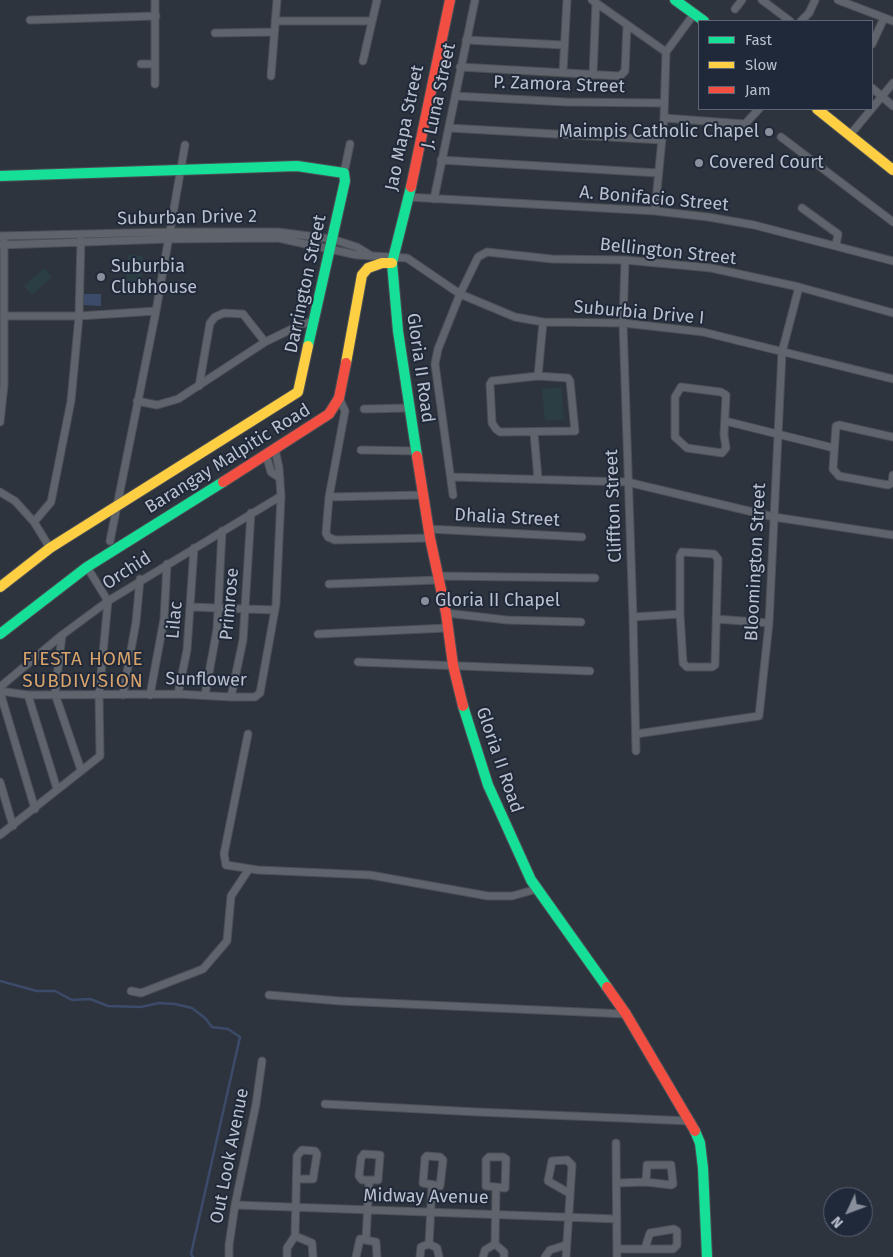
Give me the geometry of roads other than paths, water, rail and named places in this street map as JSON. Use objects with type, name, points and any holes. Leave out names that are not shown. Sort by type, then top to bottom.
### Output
[{"type":"street","points":[[155,0],[155,84]]},
{"type":"street","points":[[271,76],[277,0]]},
{"type":"street","points":[[363,61],[377,0]]},
{"type":"street","name":"Jao Mapa Street","points":[[393,260],[450,0]]},
{"type":"street","name":"J. Luna Street","points":[[434,199],[475,0]]},
{"type":"street","points":[[562,72],[567,0]]},
{"type":"street","points":[[675,0],[703,20]]},
{"type":"street","points":[[735,9],[742,0]]},
{"type":"street","points":[[762,0],[789,20]]},
{"type":"street","points":[[802,20],[809,13],[815,0]]},
{"type":"street","points":[[838,0],[893,21]]},
{"type":"street","points":[[594,1],[666,52]]},
{"type":"street","points":[[593,75],[594,1]]},
{"type":"street","points":[[655,212],[664,118],[666,52],[694,14]]},
{"type":"street","points":[[30,20],[156,16]]},
{"type":"street","points":[[873,42],[884,18]]},
{"type":"street","points":[[275,21],[372,21]]},
{"type":"street","points":[[460,67],[562,72],[616,77],[624,74],[628,25]]},
{"type":"street","points":[[215,32],[274,32]]},
{"type":"street","points":[[466,40],[564,45]]},
{"type":"street","points":[[140,64],[155,64]]},
{"type":"street","points":[[873,108],[893,83]]},
{"type":"street","points":[[873,89],[893,106]]},
{"type":"street","name":"P. Zamora Street","points":[[455,96],[566,102],[663,103]]},
{"type":"street","points":[[664,118],[745,124],[758,110]]},
{"type":"street","points":[[818,110],[893,170]]},
{"type":"street","points":[[850,135],[871,110]]},
{"type":"street","points":[[449,128],[662,140]]},
{"type":"street","points":[[781,137],[893,222]]},
{"type":"street","points":[[0,176],[297,166],[344,177],[350,144]]},
{"type":"street","points":[[110,541],[119,504],[137,401],[156,311],[184,145]]},
{"type":"street","points":[[441,160],[658,173]]},
{"type":"street","name":"Darrington Street","points":[[119,504],[298,392],[332,243],[344,177]]},
{"type":"street","name":"A. Bonifacio Street","points":[[407,197],[655,212],[745,223],[836,245],[893,262]]},
{"type":"street","points":[[802,208],[838,234],[836,245]]},
{"type":"street","name":"Suburban Drive 2","points":[[2,245],[169,235],[278,238],[332,243],[357,255],[370,255],[393,260]]},
{"type":"street","points":[[0,422],[4,400],[2,236]]},
{"type":"street","name":"Suburban Drive 2","points":[[2,236],[80,239]]},
{"type":"street","points":[[34,522],[51,502],[56,486],[71,401],[79,316],[80,239]]},
{"type":"street","name":"Bellington Street","points":[[453,495],[436,364],[438,350],[460,294],[478,257],[487,252],[552,259],[625,260],[711,268],[798,286],[893,313]]},
{"type":"street","name":"Suburbia Drive I","points":[[393,260],[409,259],[460,294],[514,317],[543,322],[622,323],[703,332],[893,379]]},
{"type":"street","name":"Barangay Malpitic Road","points":[[0,634],[87,567],[319,422],[335,406],[339,398],[362,275],[368,268],[393,260]]},
{"type":"street","name":"Gloria II Road","points":[[393,260],[397,322],[409,408],[430,534],[446,613],[453,665],[461,699],[488,785],[508,832],[537,889],[626,1014],[691,1121],[700,1143],[707,1218],[707,1257]]},
{"type":"street","name":"Cliffton Street","points":[[625,260],[622,323],[636,751]]},
{"type":"street","name":"Bloomington Street","points":[[636,734],[758,717],[769,622],[782,352],[798,286]]},
{"type":"street","points":[[4,316],[79,316],[156,311]]},
{"type":"street","points":[[199,386],[210,324],[215,317],[224,313],[243,314],[265,342]]},
{"type":"street","points":[[137,401],[156,404],[178,399],[265,342],[302,324],[315,321]]},
{"type":"street","points":[[538,376],[543,322]]},
{"type":"street","points":[[538,376],[568,378],[576,430],[574,432],[534,433],[500,432],[492,423],[490,384],[495,378],[538,376]]},
{"type":"street","points":[[681,387],[724,393],[727,400],[725,420],[726,448],[722,453],[684,446],[675,436],[677,391],[681,387]]},
{"type":"street","points":[[339,398],[345,411],[330,497],[423,495]]},
{"type":"street","points":[[364,409],[409,408]]},
{"type":"street","points":[[725,420],[834,448]]},
{"type":"street","points":[[893,437],[840,425],[834,429],[833,469],[838,476],[888,485],[892,483],[893,475]]},
{"type":"street","points":[[534,433],[538,479]]},
{"type":"street","points":[[361,450],[416,452]]},
{"type":"street","points":[[191,607],[275,610],[281,496],[278,463],[270,452]]},
{"type":"street","points":[[270,452],[271,472],[280,478]]},
{"type":"street","points":[[270,468],[278,463]]},
{"type":"street","points":[[452,477],[627,482],[774,517],[893,535]]},
{"type":"street","points":[[0,492],[15,501],[34,522],[50,548]]},
{"type":"street","name":"Orchid","points":[[0,690],[62,635],[108,601],[222,530],[281,496]]},
{"type":"street","name":"Dhalia Street","points":[[330,497],[326,533],[330,540],[430,534],[582,537]]},
{"type":"street","points":[[0,587],[50,548],[119,504]]},
{"type":"street","name":"Primrose","points":[[231,697],[243,640],[251,513]]},
{"type":"street","points":[[205,695],[220,607],[222,530]]},
{"type":"street","name":"Lilac","points":[[178,694],[187,650],[194,548]]},
{"type":"street","points":[[681,554],[714,554],[718,559],[714,666],[687,667],[683,663],[680,614],[681,554]]},
{"type":"street","points":[[150,694],[164,619],[167,564]]},
{"type":"street","points":[[0,835],[36,809],[57,789],[100,756],[98,696],[108,601],[87,567]]},
{"type":"street","points":[[329,584],[438,578],[595,578]]},
{"type":"street","points":[[123,695],[136,622],[140,580]]},
{"type":"street","name":"Sunflower","points":[[0,690],[28,695],[178,694],[255,697],[260,694],[275,610]]},
{"type":"street","points":[[446,613],[507,620],[581,622]]},
{"type":"street","points":[[633,617],[680,614]]},
{"type":"street","points":[[716,619],[769,622]]},
{"type":"street","points":[[318,634],[447,628]]},
{"type":"street","points":[[62,635],[55,694],[81,770]]},
{"type":"street","points":[[358,662],[590,671]]},
{"type":"street","points":[[0,690],[36,809]]},
{"type":"street","points":[[28,695],[57,789]]},
{"type":"street","points":[[248,734],[223,859],[228,866],[249,869],[370,875],[488,896],[512,896],[537,889]]},
{"type":"street","points":[[0,782],[13,826]]},
{"type":"street","points":[[130,991],[141,993],[203,969],[227,941],[231,896],[249,869]]},
{"type":"street","points":[[269,995],[340,1001],[626,1014]]},
{"type":"street","name":"Out Look Avenue","points":[[229,1257],[234,1205],[256,1104],[262,1061]]},
{"type":"street","points":[[325,1104],[691,1121]]},
{"type":"street","points":[[616,1144],[617,1253],[645,1248],[673,1249],[676,1245],[676,1230],[653,1231],[647,1236],[645,1248]]},
{"type":"street","points":[[287,1257],[288,1248],[294,1236],[297,1156],[302,1150],[315,1151],[317,1154],[314,1177],[312,1180],[297,1179]]},
{"type":"street","points":[[427,1156],[440,1157],[443,1160],[441,1185],[432,1186],[423,1183],[425,1158],[427,1156]]},
{"type":"street","points":[[489,1157],[505,1158],[505,1187],[496,1189],[489,1188],[485,1184],[486,1160],[489,1157]]},
{"type":"street","points":[[566,1257],[572,1165],[566,1160],[550,1162],[548,1181],[569,1193]]},
{"type":"street","points":[[617,1183],[646,1182],[671,1185],[673,1184],[671,1165],[648,1165],[646,1182]]},
{"type":"street","points":[[366,1240],[369,1181]]},
{"type":"street","points":[[428,1244],[432,1213],[432,1186]]},
{"type":"street","points":[[495,1244],[496,1189]]},
{"type":"street","name":"Midway Avenue","points":[[234,1205],[617,1219]]},
{"type":"street","points":[[294,1236],[312,1243],[313,1257]]},
{"type":"street","points":[[356,1257],[359,1241],[366,1240],[377,1244],[377,1257]]},
{"type":"street","points":[[420,1257],[422,1247],[428,1244]]},
{"type":"street","points":[[428,1244],[437,1248],[439,1257]]},
{"type":"street","points":[[483,1257],[485,1250],[495,1244]]},
{"type":"street","points":[[495,1244],[504,1252],[504,1257]]},
{"type":"street","points":[[545,1257],[550,1250],[566,1246]]},
{"type":"water","points":[[84,294],[101,294],[101,306],[84,305]]},
{"type":"waterway","points":[[0,981],[37,991],[55,991],[72,1000],[90,999],[108,1006],[141,1007],[159,1003],[175,1004],[192,1008],[205,1018],[212,1027],[228,1029],[240,1037],[191,1254],[193,1257]]},
{"type":"place","name":"Maimpis Catholic Chapel","points":[[769,132]]},
{"type":"place","name":"Covered Court","points":[[699,163]]},
{"type":"place","name":"Suburbia Clubhouse","points":[[101,277]]},
{"type":"place","name":"Gloria II Chapel","points":[[425,601]]},
{"type":"district","name":"FIESTA HOME SUBDIVISION","points":[[83,671]]}]
